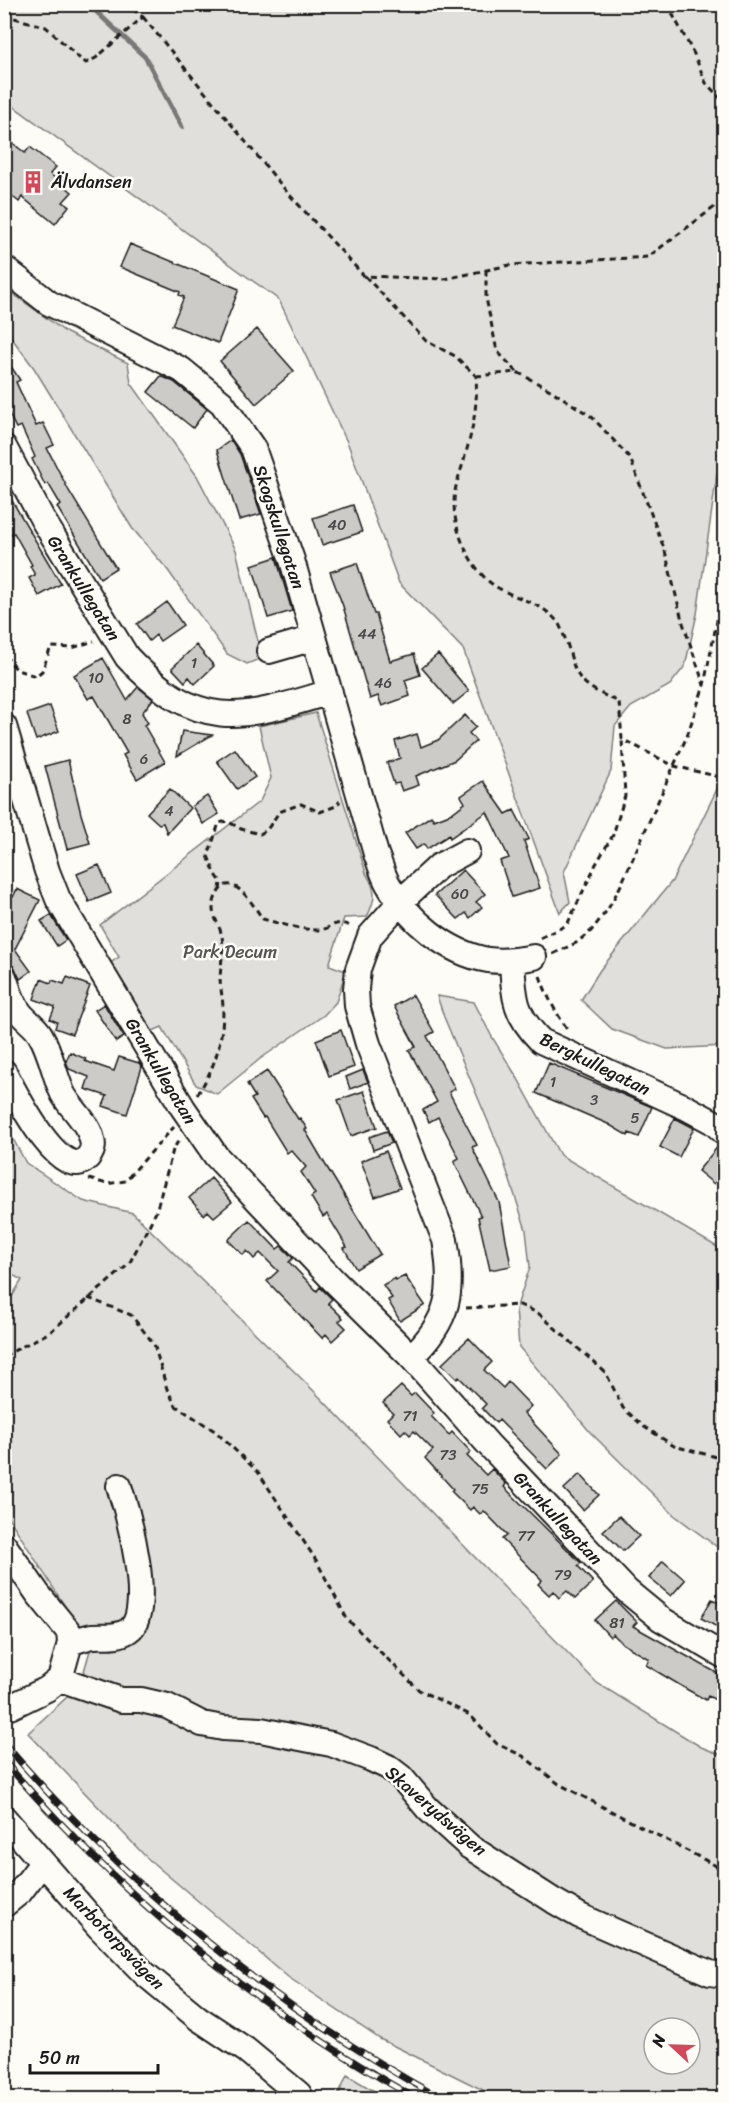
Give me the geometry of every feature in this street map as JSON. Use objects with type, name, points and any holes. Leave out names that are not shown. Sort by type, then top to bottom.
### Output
[{"type":"street","name":"Skogskullegatan","points":[[4,268],[49,303],[182,370],[222,403],[253,448],[291,561],[376,854],[388,884],[428,931],[462,952],[484,959],[528,952]]},
{"type":"street","name":"Grankullegatan","points":[[4,447],[43,520],[127,657],[164,692],[195,707],[223,715],[272,710],[330,692]]},
{"type":"street","points":[[269,651],[314,638]]},
{"type":"street","name":"Grankullegatan","points":[[4,726],[47,871],[58,899],[188,1117],[216,1156],[248,1192],[411,1357],[488,1444],[627,1591],[661,1619],[724,1656]]},
{"type":"street","points":[[411,1357],[436,1329],[446,1305],[450,1283],[444,1240],[368,1044],[357,1006],[358,969],[370,936],[401,902],[439,866],[467,851]]},
{"type":"street","name":"Bergkullegatan","points":[[528,952],[513,983],[518,1012],[526,1027],[541,1041],[686,1107],[713,1122],[724,1132]]},
{"type":"street","points":[[4,977],[14,1003],[39,1033],[63,1094],[92,1139],[92,1150],[86,1159],[72,1161],[51,1149],[38,1132],[4,1072]]},
{"type":"street","points":[[70,1644],[88,1637],[119,1635],[128,1631],[138,1619],[138,1566],[129,1516],[119,1486]]},
{"type":"street","points":[[4,1545],[38,1594],[69,1632],[70,1644],[60,1679],[47,1689],[10,1707]]},
{"type":"street","name":"Skaverydsvägen","points":[[60,1679],[121,1700],[167,1706],[202,1724],[223,1728],[261,1730],[331,1744],[371,1759],[388,1767],[401,1777],[428,1809],[470,1846],[554,1901],[580,1916],[687,1963],[710,1973],[724,1975]]},
{"type":"street","name":"Marbotorpsvägen","points":[[4,1818],[42,1863],[145,1974],[198,2018],[246,2050],[301,2098]]},
{"type":"street","points":[[4,1905],[20,1892],[42,1863]]},
{"type":"path","points":[[126,4],[143,17],[287,192],[364,276],[426,341],[455,356],[476,376],[475,418],[454,493],[456,518],[462,543],[477,568],[488,580],[512,596],[533,604],[556,620],[568,645],[578,675],[594,691],[619,702],[625,796],[613,835],[596,864],[567,926],[528,952]]},
{"type":"path","points":[[667,4],[694,54],[706,83],[724,102]]},
{"type":"path","points":[[4,15],[46,27],[86,63],[96,58],[143,17]]},
{"type":"path","points":[[364,276],[445,279],[510,265],[648,257],[724,200]]},
{"type":"path","points":[[486,270],[486,298],[496,351],[517,372],[592,417],[630,458],[665,551],[682,620],[704,685]]},
{"type":"path","points":[[476,376],[517,372]]},
{"type":"path","points":[[528,952],[550,955],[576,944],[591,931],[608,909],[621,885],[674,766],[704,685],[718,616],[724,539]]},
{"type":"path","points":[[4,659],[7,658],[17,670],[36,676],[42,671],[51,647],[72,648],[84,645],[110,630]]},
{"type":"path","points":[[622,739],[674,766],[724,778]]},
{"type":"path","points":[[219,891],[221,882],[208,856],[219,823],[227,821],[241,829],[260,834],[267,830],[279,812],[301,804],[320,812],[336,806],[342,799]]},
{"type":"path","points":[[4,1356],[50,1332],[129,1264],[156,1212],[173,1150],[185,1131],[193,1102],[211,1074],[219,1050],[223,1007],[220,981],[222,938],[213,910],[215,896],[219,891],[225,886],[232,885],[242,890],[263,919],[319,930],[335,923],[345,923],[370,936]]},
{"type":"path","points":[[528,952],[545,990],[561,1020],[570,1031]]},
{"type":"path","points":[[88,1298],[130,1315],[154,1344],[167,1389],[176,1406],[215,1431],[258,1472],[316,1560],[347,1618],[419,1690],[470,1715],[497,1744],[523,1756],[559,1784],[724,1870]]},
{"type":"path","points":[[446,1305],[466,1308],[520,1305],[538,1313],[606,1373],[623,1408],[643,1426],[674,1446],[720,1458],[724,1462]]},
{"type":"green space","points":[[5,4],[724,5],[724,453],[717,474],[697,614],[685,666],[670,685],[631,707],[615,726],[611,771],[564,872],[570,902],[560,913],[463,649],[399,583],[348,444],[279,300],[5,100]]},
{"type":"green space","points":[[5,288],[67,333],[128,363],[131,383],[197,476],[236,550],[262,658],[247,664],[227,654],[167,569],[132,528],[34,368],[5,329]]},
{"type":"green space","name":"Park Decum","points":[[316,713],[366,873],[374,890],[374,899],[367,917],[344,918],[329,965],[346,971],[336,1002],[324,1015],[260,1059],[217,1094],[196,1085],[162,1027],[148,1033],[109,964],[119,957],[100,925],[260,801],[271,778],[259,726]]},
{"type":"green space","points":[[724,756],[724,1046],[667,1049],[612,1029],[581,1000],[600,970],[672,881],[718,787]]},
{"type":"green space","points":[[437,996],[474,1002],[560,1155],[719,1248],[724,1257],[724,1552],[674,1515],[590,1432],[519,1347],[516,1309],[530,1267],[526,1230],[500,1150]]},
{"type":"green space","points":[[4,1122],[26,1163],[83,1201],[133,1213],[308,1385],[597,1683],[701,1747],[724,1756],[724,2098],[499,2098],[380,2039],[288,1977],[146,1857],[28,1733],[80,1685],[91,1647],[5,1512],[5,1308],[22,1280],[5,1271]]},
{"type":"green space","points":[[347,2075],[386,2098],[337,2098]]},
{"type":"building","name":"Älvdansen","points":[[4,136],[25,153],[30,147],[56,167],[50,174],[72,192],[63,202],[69,206],[55,224],[22,197],[19,202],[4,190]]},
{"type":"building","points":[[130,244],[239,289],[218,343],[172,325],[184,297],[179,295],[180,292],[120,267]]},
{"type":"building","points":[[257,329],[294,371],[256,404],[220,361]]},
{"type":"building","points":[[4,356],[20,380],[16,382],[36,426],[43,423],[54,445],[47,448],[69,491],[116,568],[100,578],[57,507],[61,505],[48,483],[45,485],[32,459],[35,457],[21,426],[16,428],[4,404]]},
{"type":"building","points":[[161,376],[174,382],[207,409],[193,428],[148,392]]},
{"type":"building","points":[[231,440],[240,454],[261,514],[239,520],[217,450]]},
{"type":"building","points":[[4,487],[61,584],[39,596],[29,578],[35,575],[30,566],[32,565],[14,533],[11,534],[4,522]]},
{"type":"building","points":[[353,505],[362,532],[322,545],[313,518]]},
{"type":"building","points":[[276,557],[292,611],[268,618],[252,565]]},
{"type":"building","points":[[357,563],[390,661],[414,654],[420,675],[405,680],[410,696],[382,706],[378,696],[370,699],[343,606],[330,572]]},
{"type":"building","points":[[167,602],[183,625],[160,641],[156,635],[149,641],[137,624]]},
{"type":"building","points":[[196,645],[214,666],[195,684],[189,677],[185,682],[172,668]]},
{"type":"building","points":[[438,654],[469,691],[453,704],[422,668]]},
{"type":"building","points":[[103,658],[127,700],[138,687],[153,699],[142,713],[148,723],[144,725],[165,762],[137,779],[123,755],[127,753],[94,696],[88,699],[74,675]]},
{"type":"building","points":[[50,706],[59,731],[36,740],[27,714]]},
{"type":"building","points":[[465,715],[476,727],[469,733],[476,741],[455,760],[416,776],[419,785],[402,791],[399,783],[394,784],[387,763],[400,758],[395,741],[417,734],[421,747],[438,740]]},
{"type":"building","points":[[182,731],[212,735],[177,756]]},
{"type":"building","points":[[235,749],[255,777],[237,789],[217,761]]},
{"type":"building","points":[[68,760],[90,843],[67,849],[45,766]]},
{"type":"building","points":[[483,781],[506,814],[514,810],[529,839],[524,841],[540,888],[512,897],[500,861],[509,858],[487,812],[450,838],[449,835],[427,849],[424,844],[416,849],[405,833],[431,816],[434,820],[452,813],[465,803],[461,796]]},
{"type":"building","points":[[170,789],[190,808],[167,833],[163,823],[159,824],[147,813]]},
{"type":"building","points":[[207,796],[219,814],[203,824],[192,806]]},
{"type":"building","points":[[99,865],[111,893],[89,902],[77,874]]},
{"type":"building","points":[[463,870],[485,894],[476,902],[482,907],[470,918],[466,913],[458,919],[435,895]]},
{"type":"building","points":[[17,889],[40,900],[15,949],[31,971],[20,979],[14,966],[4,963],[4,893],[13,897]]},
{"type":"building","points":[[51,915],[66,940],[57,946],[41,921]]},
{"type":"building","points":[[67,977],[90,986],[72,1034],[55,1028],[57,1022],[50,1019],[55,1007],[34,999],[41,979],[64,984]]},
{"type":"building","points":[[413,995],[434,1032],[427,1036],[455,1089],[449,1092],[477,1145],[472,1147],[499,1202],[511,1266],[490,1270],[478,1217],[481,1216],[454,1161],[459,1158],[438,1117],[429,1122],[423,1110],[437,1102],[409,1050],[416,1047],[394,1006]]},
{"type":"building","points":[[104,1004],[124,1037],[116,1042],[95,1010]]},
{"type":"building","points":[[341,1030],[354,1067],[329,1076],[316,1040]]},
{"type":"building","points":[[70,1052],[86,1059],[85,1061],[114,1071],[119,1057],[139,1063],[142,1067],[127,1114],[103,1106],[107,1096],[85,1089],[89,1077],[69,1069],[66,1061]]},
{"type":"building","points":[[549,1063],[652,1107],[639,1137],[629,1133],[628,1136],[608,1124],[536,1093]]},
{"type":"building","points":[[363,1070],[368,1082],[350,1089],[346,1077]]},
{"type":"building","points":[[267,1071],[307,1129],[305,1130],[380,1254],[356,1269],[344,1248],[347,1247],[327,1214],[323,1217],[311,1197],[315,1194],[301,1172],[306,1167],[291,1150],[287,1153],[251,1099],[255,1097],[247,1084]]},
{"type":"building","points":[[364,1091],[377,1127],[351,1136],[338,1100]]},
{"type":"building","points":[[675,1118],[694,1128],[679,1157],[660,1147]]},
{"type":"building","points":[[387,1131],[392,1143],[373,1150],[369,1137]]},
{"type":"building","points":[[719,1145],[724,1146],[724,1171],[714,1184],[698,1171]]},
{"type":"building","points":[[386,1151],[400,1188],[375,1197],[361,1161]]},
{"type":"building","points":[[211,1178],[232,1202],[214,1217],[208,1211],[204,1215],[189,1198]]},
{"type":"building","points":[[249,1220],[277,1249],[281,1246],[293,1258],[289,1262],[317,1291],[320,1287],[332,1299],[328,1303],[343,1318],[339,1321],[346,1328],[332,1341],[326,1334],[322,1338],[267,1281],[278,1271],[260,1253],[254,1259],[247,1251],[243,1255],[228,1240]]},
{"type":"building","points":[[405,1276],[425,1305],[400,1321],[388,1300],[392,1298],[383,1285],[395,1278],[396,1280]]},
{"type":"building","points":[[469,1338],[492,1362],[484,1370],[503,1388],[508,1382],[531,1406],[524,1413],[562,1454],[547,1469],[499,1420],[496,1423],[482,1408],[486,1404],[459,1377],[457,1379],[442,1364]]},
{"type":"building","points":[[401,1386],[411,1396],[415,1393],[434,1413],[431,1416],[449,1435],[452,1432],[471,1452],[467,1456],[486,1475],[492,1469],[506,1484],[504,1487],[581,1563],[578,1566],[593,1582],[575,1599],[567,1591],[559,1598],[553,1591],[549,1595],[538,1584],[542,1580],[502,1539],[507,1535],[484,1511],[480,1514],[473,1507],[470,1510],[451,1491],[453,1489],[425,1458],[433,1450],[414,1431],[410,1435],[405,1430],[401,1434],[387,1419],[393,1413],[383,1403]]},
{"type":"building","points":[[580,1474],[599,1495],[583,1510],[564,1489]]},
{"type":"building","points":[[619,1516],[639,1536],[623,1551],[603,1531]]},
{"type":"building","points":[[663,1561],[685,1580],[671,1596],[649,1578]]},
{"type":"building","points":[[712,1599],[724,1606],[724,1631],[701,1618]]},
{"type":"building","points":[[616,1601],[637,1622],[633,1626],[724,1677],[724,1704],[708,1696],[706,1700],[688,1690],[646,1665],[649,1659],[623,1644],[613,1634],[610,1637],[595,1620]]},
{"type":"waterway","points":[[88,4],[146,58],[182,127]]},
{"type":"railway","points":[[4,1743],[100,1846],[206,1940],[319,2025],[440,2098]]},
{"type":"railway","points":[[4,1761],[95,1858],[195,1948],[302,2028],[415,2098]]},
{"type":"place","name":"Älvdansen","points":[[33,182]]}]
